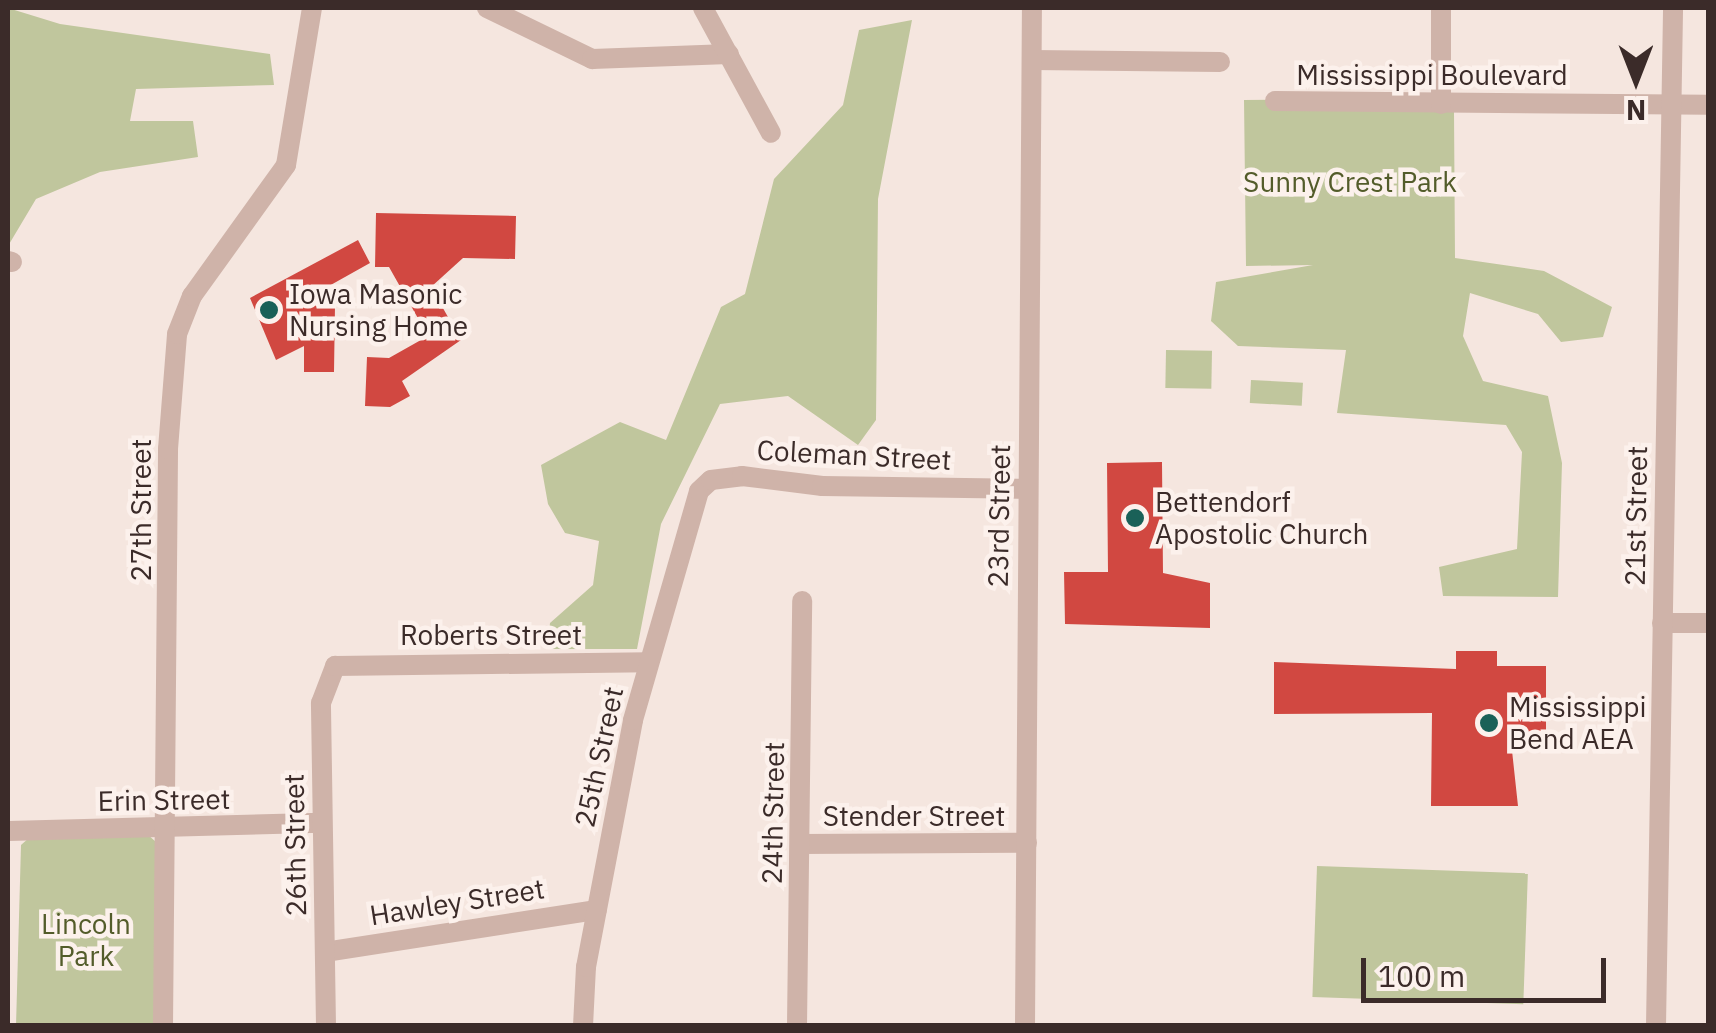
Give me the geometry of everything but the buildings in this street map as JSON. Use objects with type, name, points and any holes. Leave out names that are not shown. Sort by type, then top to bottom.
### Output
[{"type":"street","name":"27th Street","points":[[163,1026],[168,828],[168,450],[177,334],[192,296],[286,165],[312,8]]},
{"type":"street","points":[[487,8],[592,59],[729,54]]},
{"type":"street","points":[[703,8],[771,133]]},
{"type":"street","name":"23rd Street","points":[[1025,1026],[1032,8]]},
{"type":"street","points":[[1441,104],[1442,8]]},
{"type":"street","name":"21st Street","points":[[1656,1026],[1673,8]]},
{"type":"street","points":[[1032,60],[1220,62]]},
{"type":"street","name":"Mississippi Boulevard","points":[[1275,101],[1708,105]]},
{"type":"street","name":"Coleman Street","points":[[692,505],[711,480],[742,476],[822,486],[1026,489]]},
{"type":"street","name":"25th Street","points":[[583,1026],[597,910],[648,662],[692,505]]},
{"type":"street","name":"24th Street","points":[[797,1026],[802,601]]},
{"type":"street","points":[[1662,623],[1708,623]]},
{"type":"street","name":"Roberts Street","points":[[336,666],[648,662]]},
{"type":"street","name":"26th Street","points":[[326,1026],[321,703],[336,666]]},
{"type":"street","name":"Erin Street","points":[[8,831],[322,823]]},
{"type":"street","name":"Stender Street","points":[[802,844],[1026,843]]},
{"type":"street","name":"Hawley Street","points":[[325,952],[597,910]]},
{"type":"green space","points":[[8,8],[60,24],[270,54],[274,85],[136,89],[130,121],[193,121],[198,157],[100,172],[36,199],[8,246]]},
{"type":"green space","points":[[912,20],[878,199],[876,420],[858,445],[788,396],[720,404],[661,524],[637,649],[547,649],[550,623],[593,585],[599,541],[565,533],[548,504],[541,465],[620,422],[666,440],[721,307],[745,294],[774,179],[843,105],[859,30]]},
{"type":"green space","name":"Sunny Crest Park","points":[[1429,98],[1454,111],[1455,258],[1544,271],[1612,307],[1603,337],[1561,342],[1538,314],[1470,293],[1463,336],[1483,381],[1548,396],[1562,463],[1558,597],[1443,596],[1439,567],[1517,549],[1522,452],[1506,425],[1337,413],[1346,350],[1238,346],[1211,321],[1216,282],[1313,265],[1246,266],[1244,100]]},
{"type":"green space","points":[[1166,350],[1212,351],[1211,389],[1165,388]]},
{"type":"green space","points":[[1251,380],[1303,383],[1302,406],[1250,403]]},
{"type":"green space","name":"Lincoln Park","points":[[147,834],[156,842],[155,1025],[16,1026],[21,845],[30,837]]},
{"type":"green space","points":[[1317,866],[1528,873],[1523,1004],[1312,997]]},
{"type":"place","name":"Iowa Masonic Nursing Home","points":[[269,310]]},
{"type":"place","name":"Bettendorf Apostolic Church","points":[[1135,518]]},
{"type":"place","name":"Mississippi Bend AEA","points":[[1489,723]]}]
